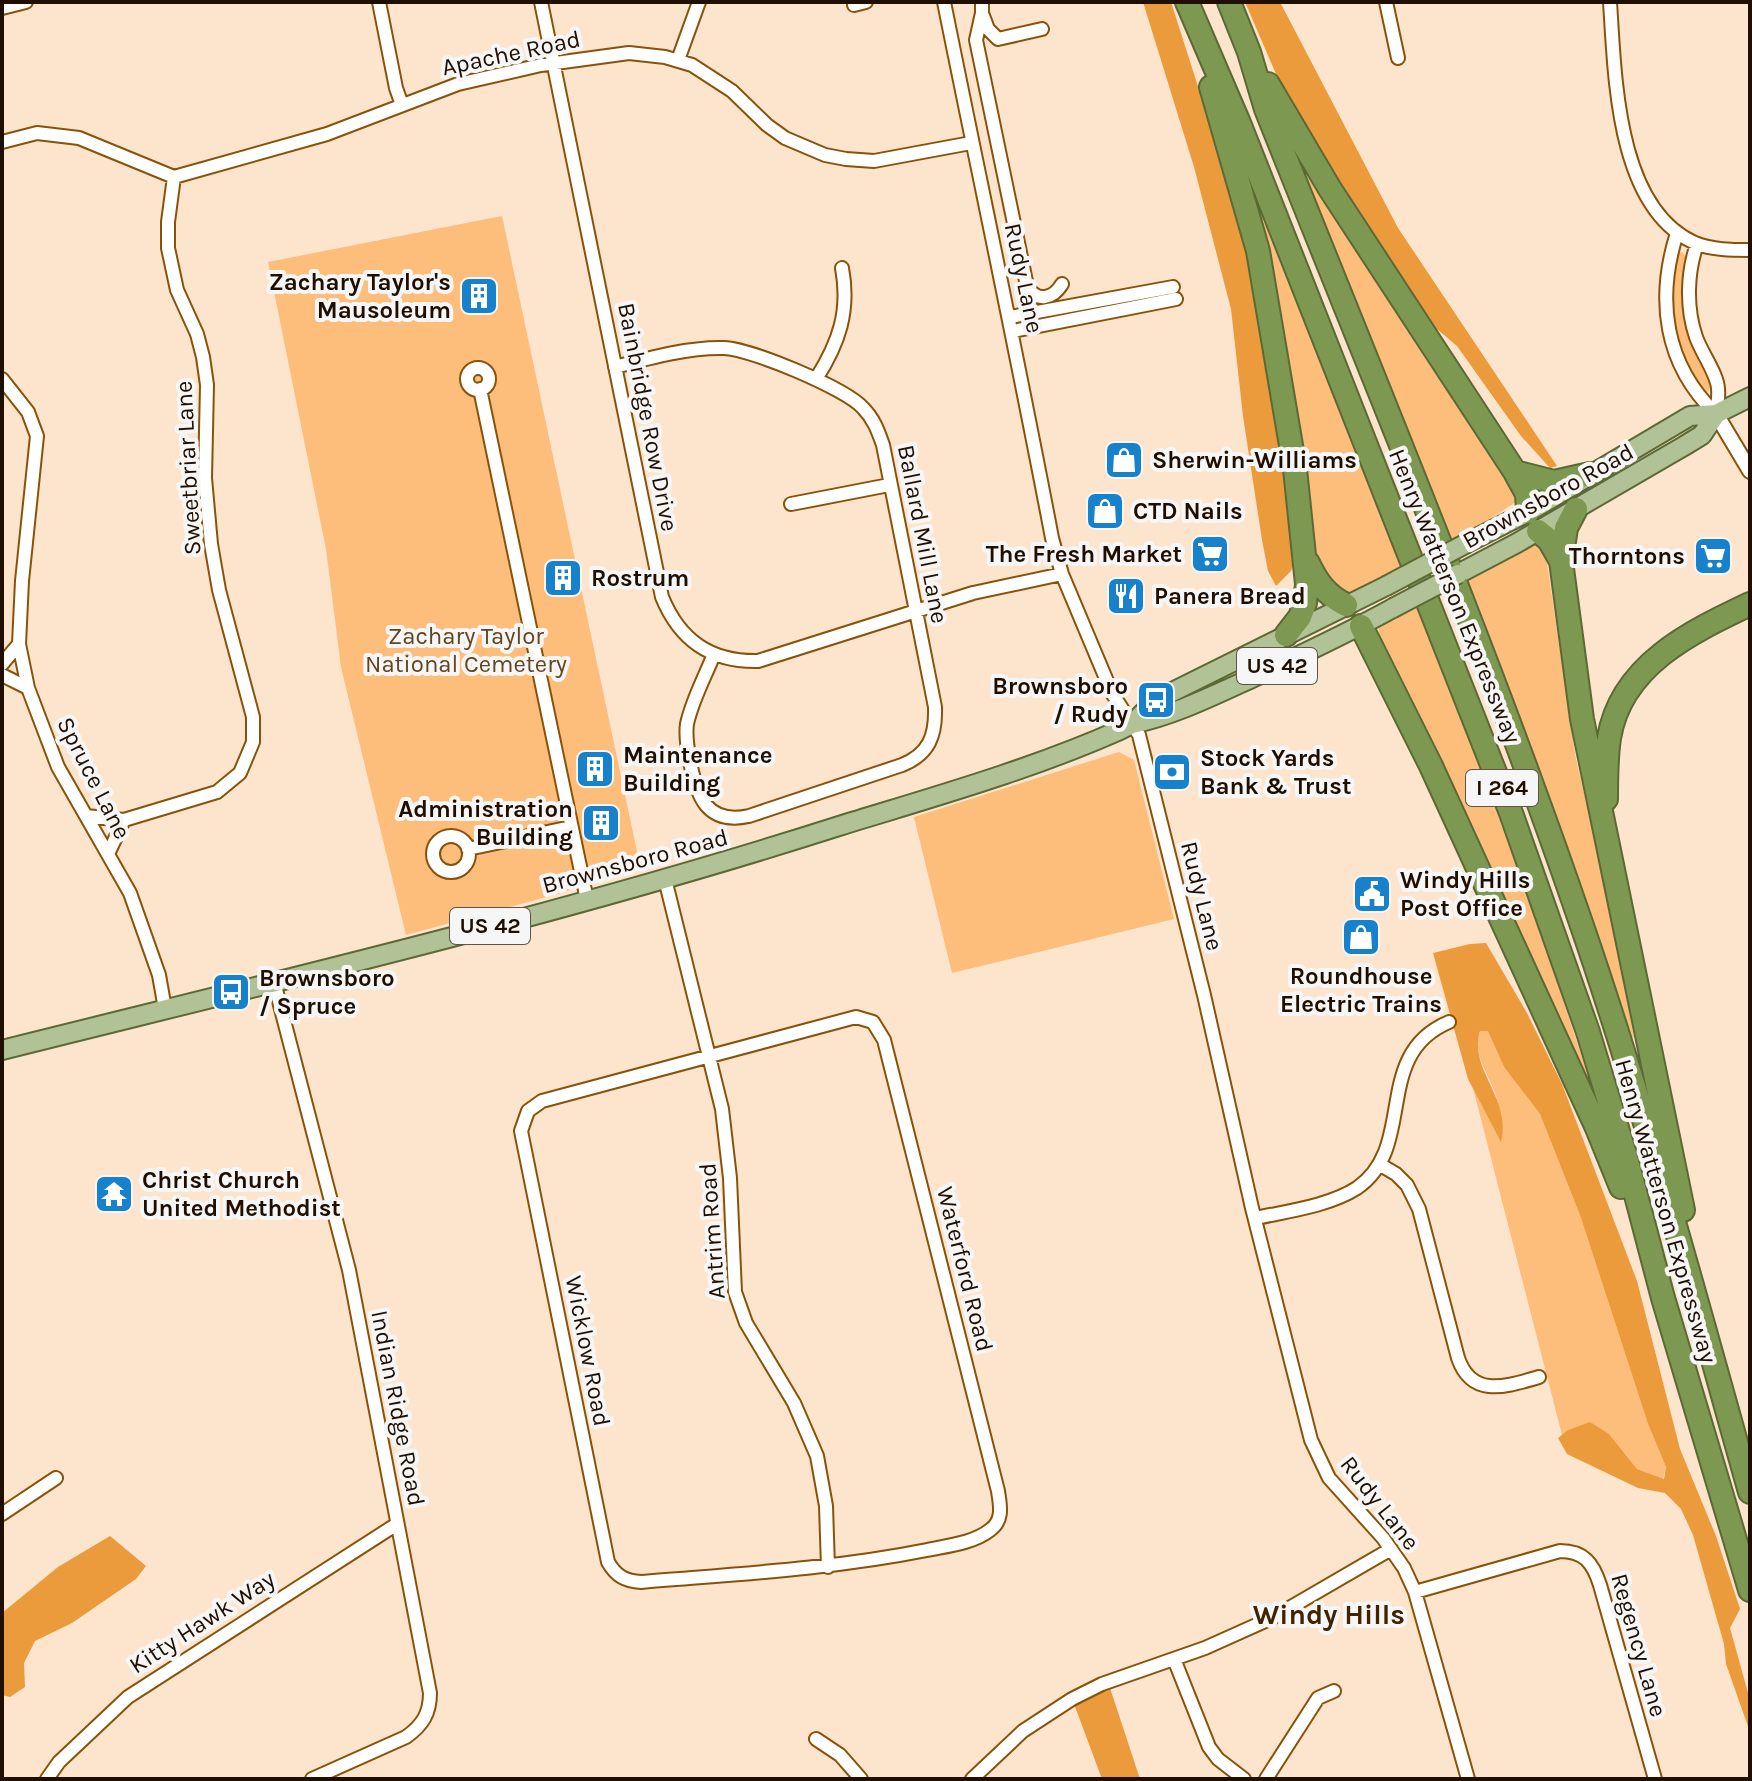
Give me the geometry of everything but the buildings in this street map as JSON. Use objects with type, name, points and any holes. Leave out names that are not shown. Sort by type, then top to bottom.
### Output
[{"type":"highway","name":"Henry Watterson Expressway","points":[[1229,2],[1249,52],[1266,109],[1460,591],[1535,793],[1610,1013],[1704,1321],[1750,1492]]},
{"type":"highway","name":"Henry Watterson Expressway","points":[[1189,5],[1245,137],[1511,813],[1588,1032],[1750,1590]]},
{"type":"highway","points":[[1189,5],[1258,251],[1295,469],[1306,559],[1305,603],[1300,617],[1286,635]]},
{"type":"highway","points":[[1249,52],[1330,189],[1515,472],[1527,494],[1533,521],[1561,561]]},
{"type":"highway","points":[[1515,472],[1554,482],[1590,474]]},
{"type":"highway","points":[[1576,509],[1566,528],[1561,561],[1582,719],[1704,1321]]},
{"type":"highway","points":[[1306,559],[1317,582],[1333,598],[1346,605]]},
{"type":"highway","points":[[1604,832],[1609,738],[1627,689],[1656,658],[1684,636],[1750,604]]},
{"type":"highway","points":[[1361,626],[1437,780],[1597,1128],[1663,1298]]},
{"type":"main road","name":"US 42","points":[[1716,414],[1750,397]]},
{"type":"main road","name":"Brownsboro Road","points":[[2,1050],[665,879],[921,800],[1054,756],[1132,724],[1171,713],[1361,626],[1481,562],[1590,474],[1690,416],[1716,414]]},
{"type":"main road","name":"Brownsboro Road","points":[[1132,724],[1156,700],[1473,540],[1576,509],[1702,435],[1716,414]]},
{"type":"main road","points":[[1346,605],[1361,626]]},
{"type":"street","points":[[2,8],[26,2]]},
{"type":"street","points":[[379,2],[402,105]]},
{"type":"street","name":"Bainbridge Row Drive","points":[[541,2],[662,597],[677,625],[703,649],[714,654],[741,661],[766,659],[987,590],[1062,574]]},
{"type":"street","points":[[678,60],[699,2]]},
{"type":"street","name":"Rudy Lane","points":[[944,2],[971,143],[1013,331],[1052,538],[1062,574],[1112,693],[1139,735],[1301,1403],[1317,1454],[1329,1478],[1391,1549],[1415,1592],[1468,1779]]},
{"type":"street","points":[[1386,2],[1398,58]]},
{"type":"street","points":[[1610,2],[1618,101],[1636,174],[1648,201],[1687,238],[1729,250],[1750,250]]},
{"type":"street","points":[[982,7],[988,29],[998,39],[1042,29]]},
{"type":"street","points":[[982,7],[976,40],[1027,286],[1038,297],[1046,298],[1056,294],[1062,284]]},
{"type":"street","name":"Apache Road","points":[[174,177],[327,134],[458,84],[554,64],[629,53],[678,60],[715,78],[785,138],[825,155],[874,161],[971,143]]},
{"type":"street","points":[[2,142],[37,133],[79,138],[174,177]]},
{"type":"street","name":"Sweetbriar Lane","points":[[86,816],[124,820],[207,796],[229,784],[245,766],[254,734],[253,717],[219,590],[211,544],[205,478],[207,385],[203,357],[197,334],[177,290],[169,258],[168,222],[174,177]]},
{"type":"street","points":[[1687,238],[1692,260],[1691,316],[1701,352],[1719,386],[1716,414]]},
{"type":"street","points":[[1687,238],[1665,281],[1669,330],[1676,353],[1698,397],[1716,414],[1750,471]]},
{"type":"street","points":[[816,379],[843,323],[847,298],[842,268]]},
{"type":"street","points":[[1010,317],[1174,293],[1013,331]]},
{"type":"street","name":"Ballard Mill Lane","points":[[615,367],[704,348],[726,348],[760,357],[816,379],[858,403],[873,419],[883,445],[935,707],[934,732],[930,743],[912,761],[875,775],[749,816],[720,816],[705,805],[696,789],[686,738],[691,712],[714,654]]},
{"type":"street","name":"Spruce Lane","points":[[2,379],[28,412],[37,436],[22,581],[19,644],[28,688],[58,767],[130,893],[159,975],[165,1009]]},
{"type":"street","points":[[480,389],[587,900]]},
{"type":"street","points":[[791,504],[889,485]]},
{"type":"street","points":[[2,664],[19,644]]},
{"type":"street","points":[[2,675],[28,688]]},
{"type":"street","points":[[108,854],[124,820]]},
{"type":"street","points":[[468,849],[571,827]]},
{"type":"street","name":"Antrim Road","points":[[665,879],[722,1109],[735,1292],[746,1323],[794,1403],[817,1456],[826,1506],[828,1567]]},
{"type":"street","name":"Indian Ridge Road","points":[[274,982],[349,1270],[430,1700],[427,1714],[416,1730],[406,1737],[312,1779]]},
{"type":"street","name":"Waterford Road","points":[[709,1056],[849,1018],[865,1018],[877,1025],[998,1491],[1000,1516],[990,1530],[980,1536],[912,1553],[828,1567]]},
{"type":"street","points":[[1256,1218],[1348,1193],[1363,1183],[1379,1164],[1392,1128],[1399,1082],[1406,1062],[1427,1035],[1449,1022]]},
{"type":"street","name":"Wicklow Road","points":[[709,1056],[542,1101],[528,1111],[521,1123],[608,1562],[612,1570],[625,1580],[641,1582],[828,1567]]},
{"type":"street","points":[[1379,1164],[1407,1185],[1419,1209],[1458,1358],[1466,1375],[1480,1385],[1492,1387],[1539,1377]]},
{"type":"street","points":[[2,1514],[56,1478]]},
{"type":"street","name":"Kitty Hawk Way","points":[[47,1779],[59,1762],[128,1697],[397,1524]]},
{"type":"street","points":[[972,1779],[1023,1731],[1072,1699],[1272,1618],[1391,1549]]},
{"type":"street","name":"Regency Lane","points":[[1415,1592],[1560,1551],[1583,1556],[1593,1565],[1600,1585],[1655,1779]]},
{"type":"street","points":[[1174,1659],[1209,1747],[1225,1765],[1244,1779]]},
{"type":"street","points":[[1266,1779],[1318,1698],[1334,1691]]},
{"type":"street","points":[[816,1739],[840,1755],[861,1779]]},
{"type":"green space","points":[[1287,136],[1518,487],[1517,501],[1474,530],[1448,543]]},
{"type":"green space","points":[[1245,169],[1403,566],[1344,597],[1336,591],[1314,554]]},
{"type":"green space","name":"Zachary Taylor National Cemetery","points":[[502,216],[639,861],[565,892],[406,935],[341,667],[326,549],[268,262]]},
{"type":"green space","points":[[1682,252],[1686,257],[1694,346],[1712,385],[1707,393],[1703,393],[1686,362],[1671,316],[1670,292],[1675,253]]},
{"type":"green space","points":[[1533,545],[1539,546],[1546,556],[1576,759],[1607,888],[1634,1037],[1631,1039],[1556,818],[1465,581]]},
{"type":"green space","points":[[1418,605],[1530,900],[1605,1127],[1380,638],[1378,627],[1381,623]]},
{"type":"green space","points":[[1119,752],[1134,760],[1174,919],[952,973],[914,817]]},
{"type":"green space","points":[[1488,1030],[1504,1067],[1540,1114],[1581,1218],[1648,1424],[1666,1467],[1663,1479],[1637,1469],[1609,1434],[1569,1430],[1562,1435],[1473,1088],[1501,1141],[1498,1103],[1478,1050],[1480,1031]]},
{"type":"shaded area","points":[[1143,2],[1171,2],[1241,221],[1288,506],[1300,546],[1291,571],[1276,586],[1268,571],[1262,540],[1231,309],[1194,167]]},
{"type":"shaded area","points":[[1245,2],[1280,2],[1398,228],[1557,466],[1550,468],[1521,436],[1457,346],[1424,318],[1311,141],[1276,74]]},
{"type":"shaded area","points":[[1486,943],[1527,1013],[1562,1084],[1637,1281],[1680,1449],[1716,1536],[1740,1609],[1730,1628],[1750,1700],[1750,1732],[1726,1664],[1724,1644],[1693,1535],[1681,1509],[1665,1493],[1638,1488],[1567,1454],[1558,1438],[1568,1430],[1590,1422],[1609,1434],[1637,1469],[1664,1479],[1666,1467],[1648,1424],[1581,1218],[1540,1114],[1504,1067],[1488,1031],[1480,1031],[1478,1045],[1484,1071],[1501,1111],[1501,1142],[1468,1079],[1433,953]]},
{"type":"shaded area","points":[[110,1536],[146,1566],[136,1579],[72,1623],[35,1641],[24,1663],[25,1687],[10,1697],[2,1695],[2,1613],[58,1567]]},
{"type":"shaded area","points":[[1110,1688],[1140,1779],[1102,1779],[1074,1704]]},
{"type":"place","name":"Zachary Taylor's Mausoleum","points":[[479,296]]},
{"type":"place","name":"Sherwin-Williams","points":[[1124,460]]},
{"type":"place","name":"CTD Nails","points":[[1105,511]]},
{"type":"place","name":"The Fresh Market","points":[[1210,554]]},
{"type":"place","name":"Thorntons","points":[[1713,556]]},
{"type":"place","name":"Rostrum","points":[[563,578]]},
{"type":"place","name":"Panera Bread","points":[[1126,596]]},
{"type":"place","name":"Brownsboro / Rudy","points":[[1156,700]]},
{"type":"place","name":"Maintenance Building","points":[[595,769]]},
{"type":"place","name":"Stock Yards Bank & Trust","points":[[1172,772]]},
{"type":"place","name":"Administration Building","points":[[601,823]]},
{"type":"place","name":"Windy Hills Post Office","points":[[1372,894]]},
{"type":"place","name":"Roundhouse Electric Trains","points":[[1361,937]]},
{"type":"place","name":"Brownsboro / Spruce","points":[[231,992]]},
{"type":"place","name":"Christ Church United Methodist","points":[[114,1194]]},
{"type":"district","name":"Windy Hills","points":[[1329,1614]]}]
